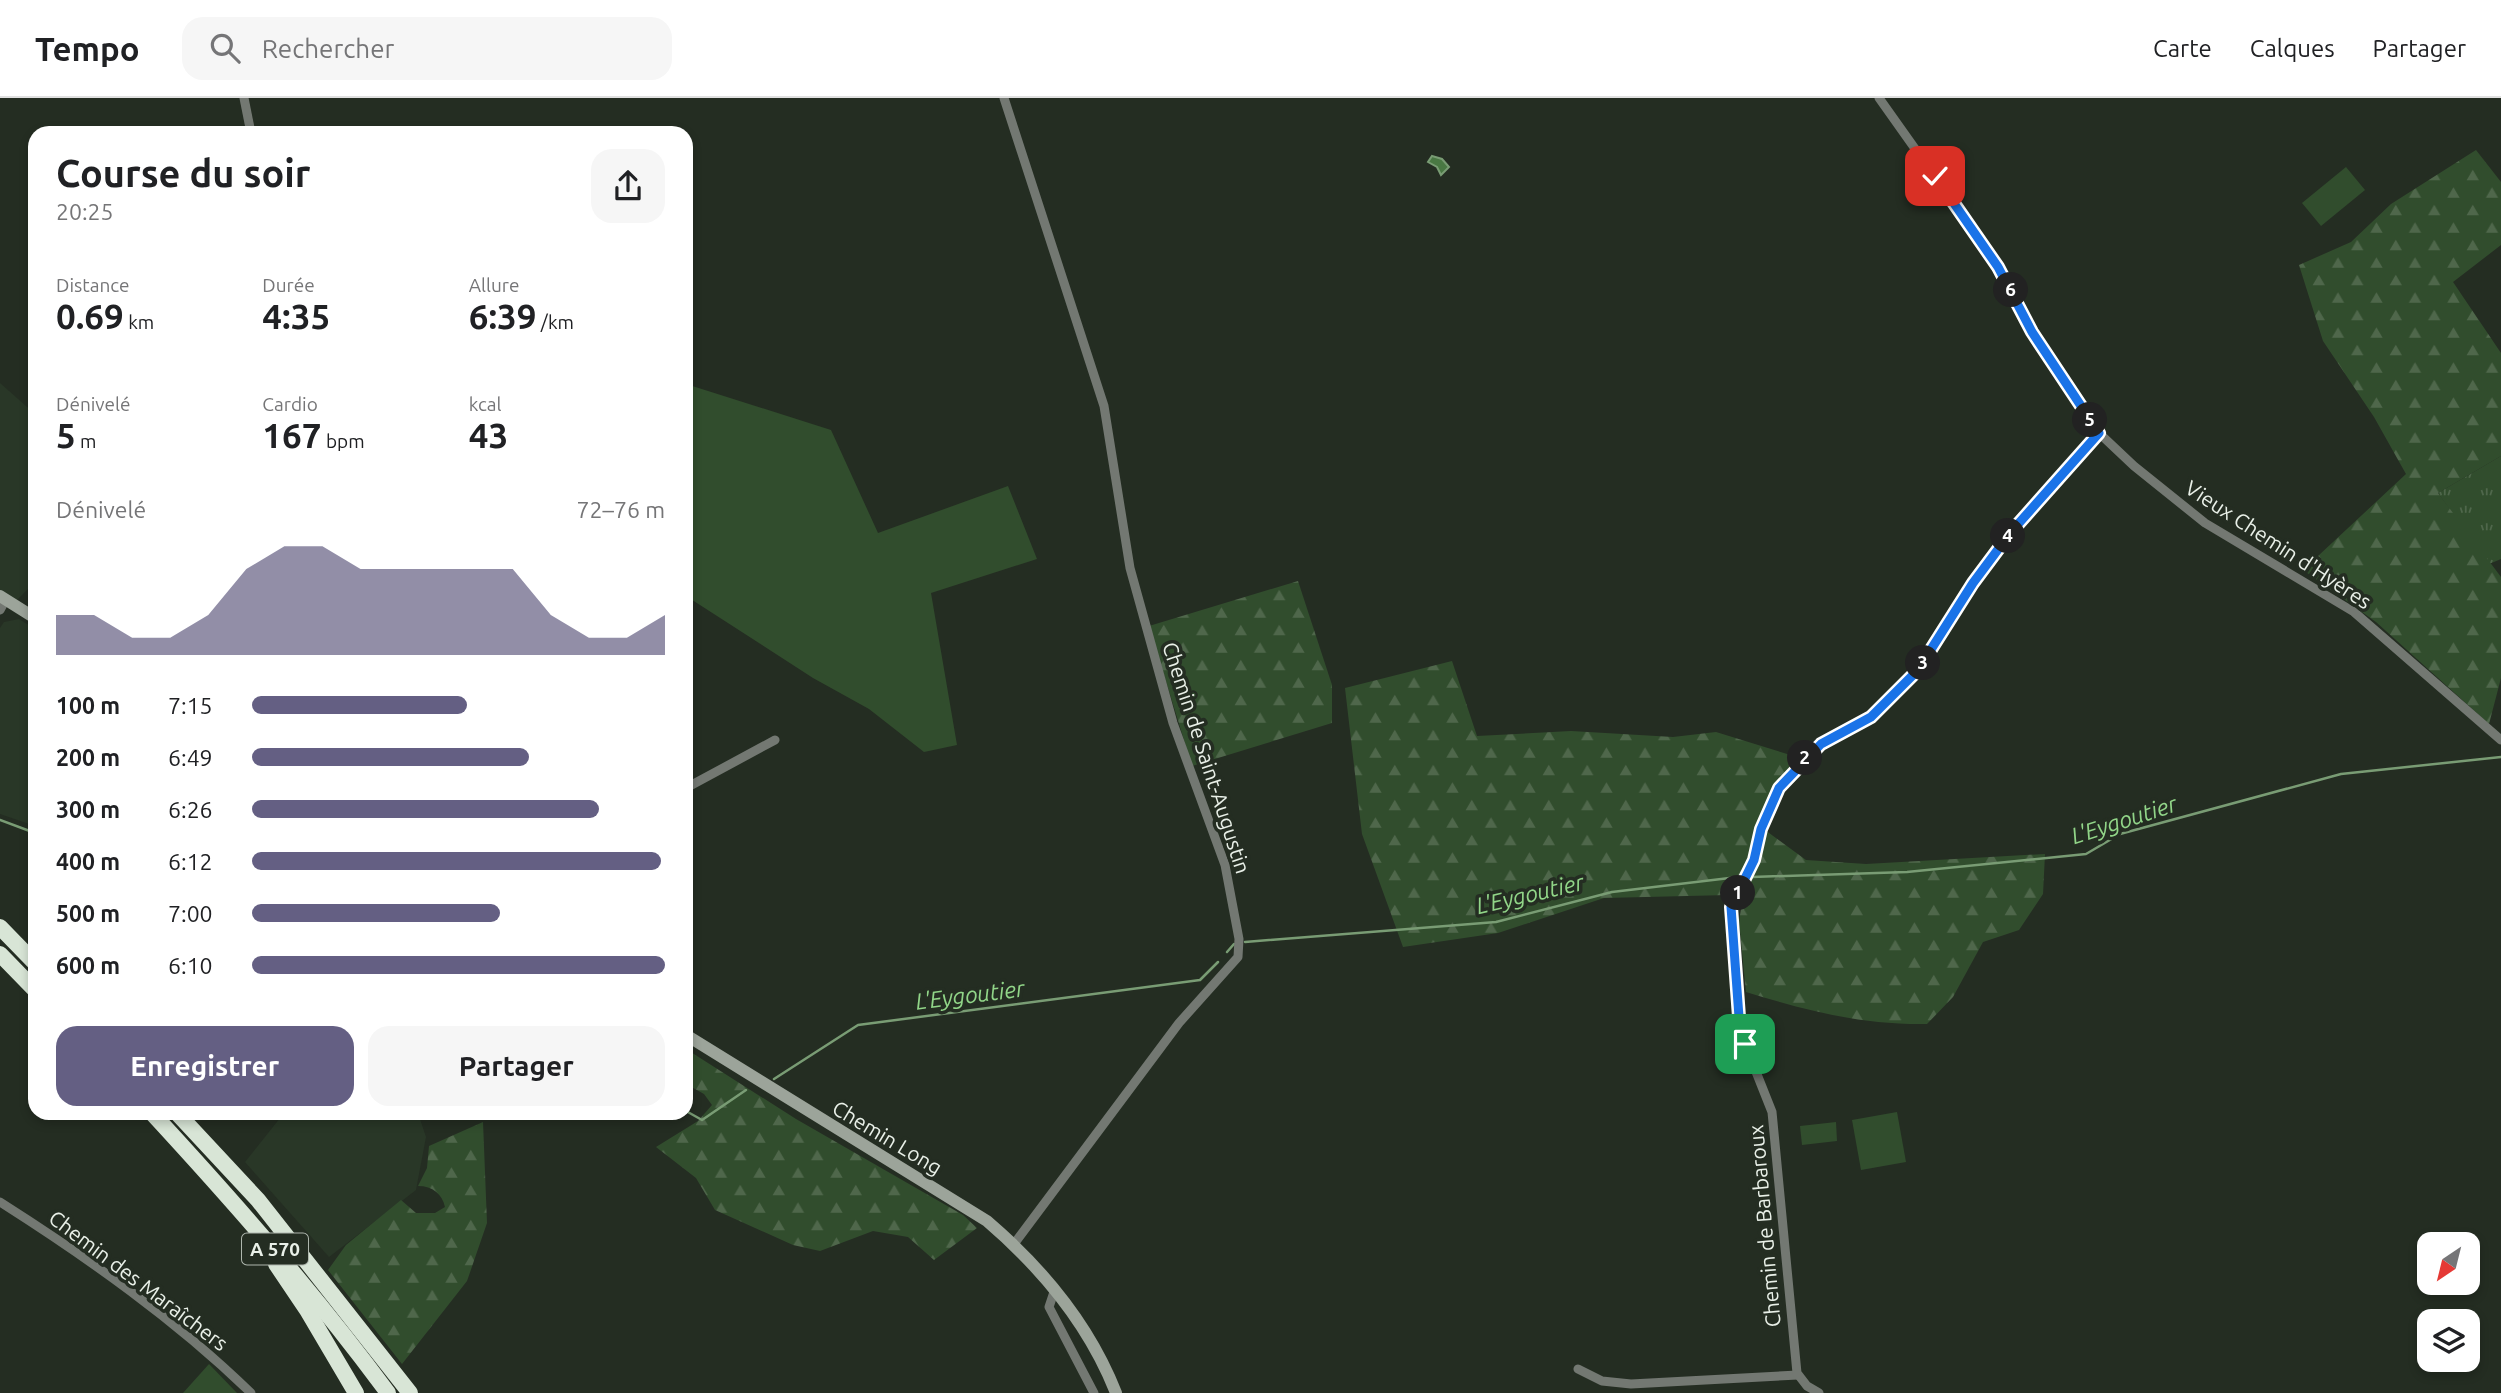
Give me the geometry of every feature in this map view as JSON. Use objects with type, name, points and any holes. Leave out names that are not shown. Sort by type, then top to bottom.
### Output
[{"type":"highway","points":[[0,927],[28,956]]},
{"type":"highway","points":[[0,954],[28,983]]},
{"type":"highway","name":"A 570","points":[[159,1120],[328,1312],[388,1393]]},
{"type":"highway","name":"A 570","points":[[184,1120],[258,1200],[410,1393]]},
{"type":"highway","points":[[193,1157],[307,1310],[356,1393]]},
{"type":"main road","points":[[2,602],[28,615]]},
{"type":"main road","name":"Chemin Long","points":[[693,1039],[821,1121],[960,1203],[1014,1244],[1055,1289],[1091,1338],[1116,1393]]},
{"type":"street","points":[[244,98],[250,126]]},
{"type":"street","name":"Chemin de Saint-Augustin","points":[[1003,98],[1104,406],[1119,511],[1136,590],[1172,722],[1225,865],[1239,939],[1238,957],[1179,1023],[1014,1244]]},
{"type":"street","name":"Vieux Chemin d'Hyères","points":[[1879,98],[1998,267],[2032,332],[2099,433],[2134,466],[2205,523],[2354,612],[2501,740]]},
{"type":"street","name":"Chemin de Barbaroux","points":[[1798,1375],[1790,1324],[1772,1112],[1745,1044],[1739,1017],[1731,907],[1754,860],[1761,829],[1779,788],[1821,744],[1871,717],[1918,670],[1973,583],[2011,532],[2099,433]]},
{"type":"street","points":[[693,784],[775,740]]},
{"type":"street","name":"Chemin des Maraîchers","points":[[0,1202],[110,1277],[203,1348],[251,1393]]},
{"type":"street","points":[[1055,1289],[1049,1307],[1094,1393]]},
{"type":"street","points":[[1578,1369],[1602,1381],[1631,1384],[1798,1375],[1807,1386],[1819,1393]]},
{"type":"shaded area","points":[[1432,156],[1442,159],[1449,167],[1441,175],[1437,167],[1428,162]]},
{"type":"shaded area","points":[[0,383],[28,408],[28,589],[16,601],[0,590]]},
{"type":"shaded area","points":[[19,619],[28,625],[28,824],[0,814],[0,628],[4,622]]},
{"type":"shaded area","points":[[278,1120],[420,1120],[426,1137],[416,1190],[329,1257],[245,1162]]},
{"type":"green space","points":[[2476,150],[2501,182],[2501,245],[2453,282],[2501,353],[2501,456],[2438,493],[2501,577],[2501,678],[2489,724],[2376,622],[2303,570],[2406,474],[2374,417],[2323,341],[2299,265],[2351,242],[2391,204]]},
{"type":"green space","points":[[2346,167],[2365,190],[2321,226],[2302,203]]},
{"type":"green space","points":[[693,386],[831,430],[878,533],[1008,486],[1037,559],[931,593],[957,745],[924,752],[869,709],[813,678],[693,601]]},
{"type":"green space","points":[[2501,456],[2501,559],[2489,564],[2438,493]]},
{"type":"green space","points":[[1298,581],[1332,685],[1332,723],[1192,766],[1149,626]]},
{"type":"green space","points":[[1452,661],[1477,736],[1571,731],[1673,737],[1716,732],[1797,757],[1771,794],[1743,873],[1728,895],[1604,898],[1498,933],[1403,947],[1362,834],[1345,688]]},
{"type":"green space","points":[[1765,830],[1806,860],[1866,864],[2045,854],[2043,894],[2019,930],[1983,942],[1953,997],[1927,1024],[1880,1022],[1813,1011],[1746,992],[1739,921],[1743,897],[1758,864]]},
{"type":"green space","points":[[693,1053],[796,1119],[963,1215],[977,1228],[934,1260],[908,1237],[873,1231],[820,1251],[793,1245],[715,1210],[696,1178],[656,1147],[698,1121],[712,1105],[704,1094],[693,1088]]},
{"type":"green space","points":[[1897,1112],[1906,1162],[1861,1170],[1852,1120]]},
{"type":"green space","points":[[483,1122],[487,1223],[467,1281],[402,1364],[328,1270],[346,1245],[401,1200],[416,1213],[435,1213],[445,1207],[436,1192],[428,1187],[418,1186],[427,1168],[429,1146]]},
{"type":"green space","points":[[1836,1122],[1837,1141],[1802,1145],[1800,1126]]},
{"type":"green space","points":[[209,1364],[237,1393],[183,1393]]},
{"type":"waterway","name":"L'Eygoutier","points":[[1752,877],[1907,872],[2086,854],[2120,834],[2341,774],[2501,757]]},
{"type":"waterway","name":"L'Eygoutier","points":[[0,820],[28,830]]},
{"type":"waterway","name":"L'Eygoutier","points":[[1245,942],[1496,922],[1612,892],[1738,877]]},
{"type":"waterway","name":"L'Eygoutier","points":[[1227,952],[1234,944]]},
{"type":"waterway","name":"L'Eygoutier","points":[[774,1079],[858,1025],[1200,980],[1218,962]]},
{"type":"waterway","name":"L'Eygoutier","points":[[693,1115],[702,1120],[746,1090]]},
{"type":"route","points":[[1745,1044],[1739,1017],[1731,907],[1754,860],[1761,829],[1779,788],[1821,744],[1871,717],[1918,670],[1973,583],[2011,532],[2099,433],[2032,332],[1998,267],[1935,176]]}]
